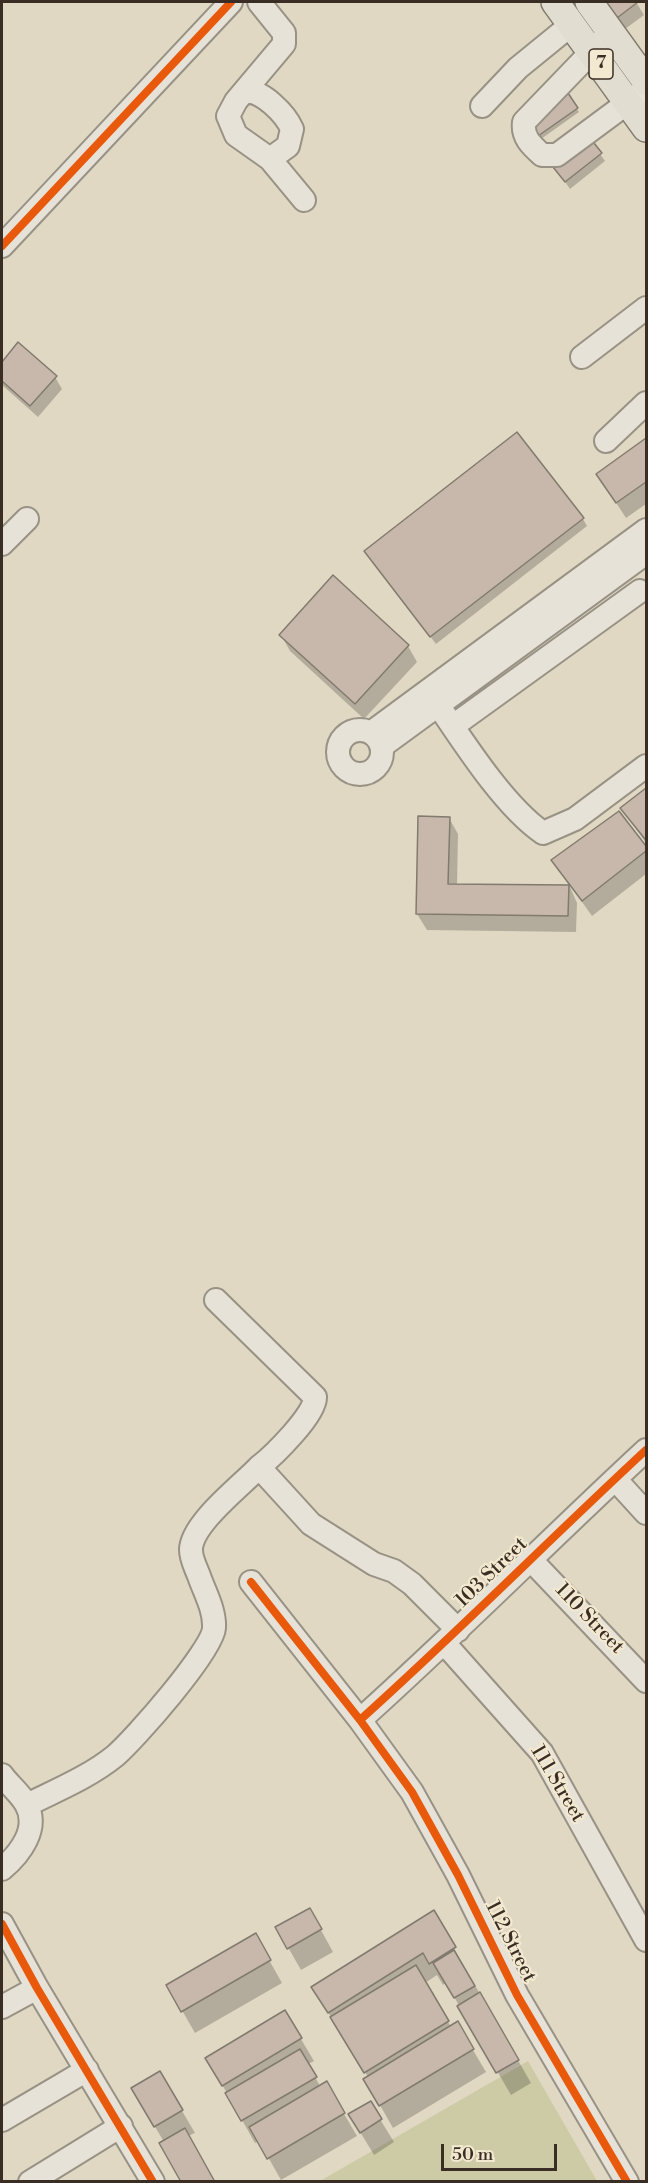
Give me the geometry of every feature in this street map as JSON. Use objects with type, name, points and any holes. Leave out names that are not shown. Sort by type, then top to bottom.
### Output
[{"type":"main road","name":"7","points":[[555,2],[591,50],[638,96],[646,128]]},
{"type":"main road","name":"7","points":[[589,2],[646,81]]},
{"type":"street","points":[[2,246],[231,2]]},
{"type":"street","points":[[259,2],[284,33],[284,44],[229,111],[230,122],[236,135],[270,159],[304,200]]},
{"type":"street","points":[[482,106],[518,68],[572,24]]},
{"type":"street","points":[[611,33],[591,50],[524,122],[523,131],[531,146],[542,155],[557,155],[638,96]]},
{"type":"street","points":[[245,92],[253,91],[260,94],[286,119],[292,129],[288,146],[270,159]]},
{"type":"street","points":[[582,357],[646,308]]},
{"type":"street","points":[[606,441],[646,403]]},
{"type":"street","points":[[2,544],[27,519]]},
{"type":"street","points":[[377,739],[622,560],[646,530]]},
{"type":"street","points":[[622,560],[646,553]]},
{"type":"street","points":[[453,726],[643,596],[622,560]]},
{"type":"street","points":[[434,698],[524,820],[543,833],[574,819],[646,766]]},
{"type":"street","points":[[27,1805],[89,1774],[115,1756],[133,1739],[196,1663],[214,1630],[213,1613],[191,1551],[193,1539],[201,1524],[277,1452],[313,1407],[315,1397],[216,1300]]},
{"type":"street","name":"103 Street","points":[[360,1720],[452,1637],[530,1559],[646,1450]]},
{"type":"street","name":"111 Street","points":[[259,1467],[311,1524],[374,1564],[394,1571],[412,1584],[542,1753],[646,1940]]},
{"type":"street","points":[[615,1479],[646,1513]]},
{"type":"street","name":"110 Street","points":[[530,1559],[646,1681]]},
{"type":"street","name":"112 Street","points":[[251,1582],[360,1720],[412,1792],[458,1875],[517,1995],[627,2181]]},
{"type":"street","points":[[2,1775],[27,1805],[32,1820],[26,1840],[13,1859],[2,1869]]},
{"type":"street","points":[[2,1923],[37,1988],[153,2181]]},
{"type":"street","points":[[2,2007],[37,1988]]},
{"type":"street","points":[[2,2120],[87,2070]]},
{"type":"street","points":[[30,2181],[121,2126]]},
{"type":"green space","points":[[528,2061],[597,2181],[320,2181]]},
{"type":"building","points":[[599,2],[638,2],[613,21]]},
{"type":"building","points":[[568,93],[578,108],[538,136],[528,122]]},
{"type":"building","points":[[590,138],[602,153],[565,182],[553,167]]},
{"type":"building","points":[[18,342],[57,376],[30,406],[2,381],[2,362]]},
{"type":"building","points":[[517,432],[584,518],[430,637],[364,551]]},
{"type":"building","points":[[646,438],[646,482],[616,503],[596,474]]},
{"type":"building","points":[[333,575],[409,645],[355,704],[279,635]]},
{"type":"building","points":[[646,788],[646,838],[645,839],[620,808]]},
{"type":"building","points":[[619,811],[646,846],[646,851],[582,901],[551,860]]},
{"type":"building","points":[[418,816],[450,817],[448,884],[569,885],[568,916],[416,914]]},
{"type":"building","points":[[310,1908],[322,1929],[287,1949],[275,1927]]},
{"type":"building","points":[[434,1910],[456,1947],[429,1964],[423,1953],[328,2013],[311,1987]]},
{"type":"building","points":[[256,1933],[271,1960],[181,2012],[166,1985]]},
{"type":"building","points":[[454,1950],[475,1986],[454,1998],[433,1963]]},
{"type":"building","points":[[416,1965],[449,2021],[364,2073],[330,2017]]},
{"type":"building","points":[[480,1992],[519,2060],[496,2073],[457,2006]]},
{"type":"building","points":[[285,2010],[302,2038],[222,2086],[205,2058]]},
{"type":"building","points":[[458,2021],[474,2049],[379,2106],[363,2079]]},
{"type":"building","points":[[300,2049],[317,2077],[241,2121],[225,2093]]},
{"type":"building","points":[[160,2071],[183,2110],[154,2127],[131,2088]]},
{"type":"building","points":[[327,2081],[345,2113],[267,2159],[249,2127]]},
{"type":"building","points":[[371,2101],[382,2119],[360,2133],[348,2114]]},
{"type":"building","points":[[185,2128],[215,2182],[181,2182],[159,2143]]},
{"type":"cycle path","points":[[2,246],[231,2]]},
{"type":"cycle path","points":[[360,1720],[646,1450]]},
{"type":"cycle path","points":[[251,1582],[360,1720],[412,1792],[458,1875],[517,1995],[627,2182]]},
{"type":"cycle path","points":[[2,1924],[37,1988],[153,2182]]}]
